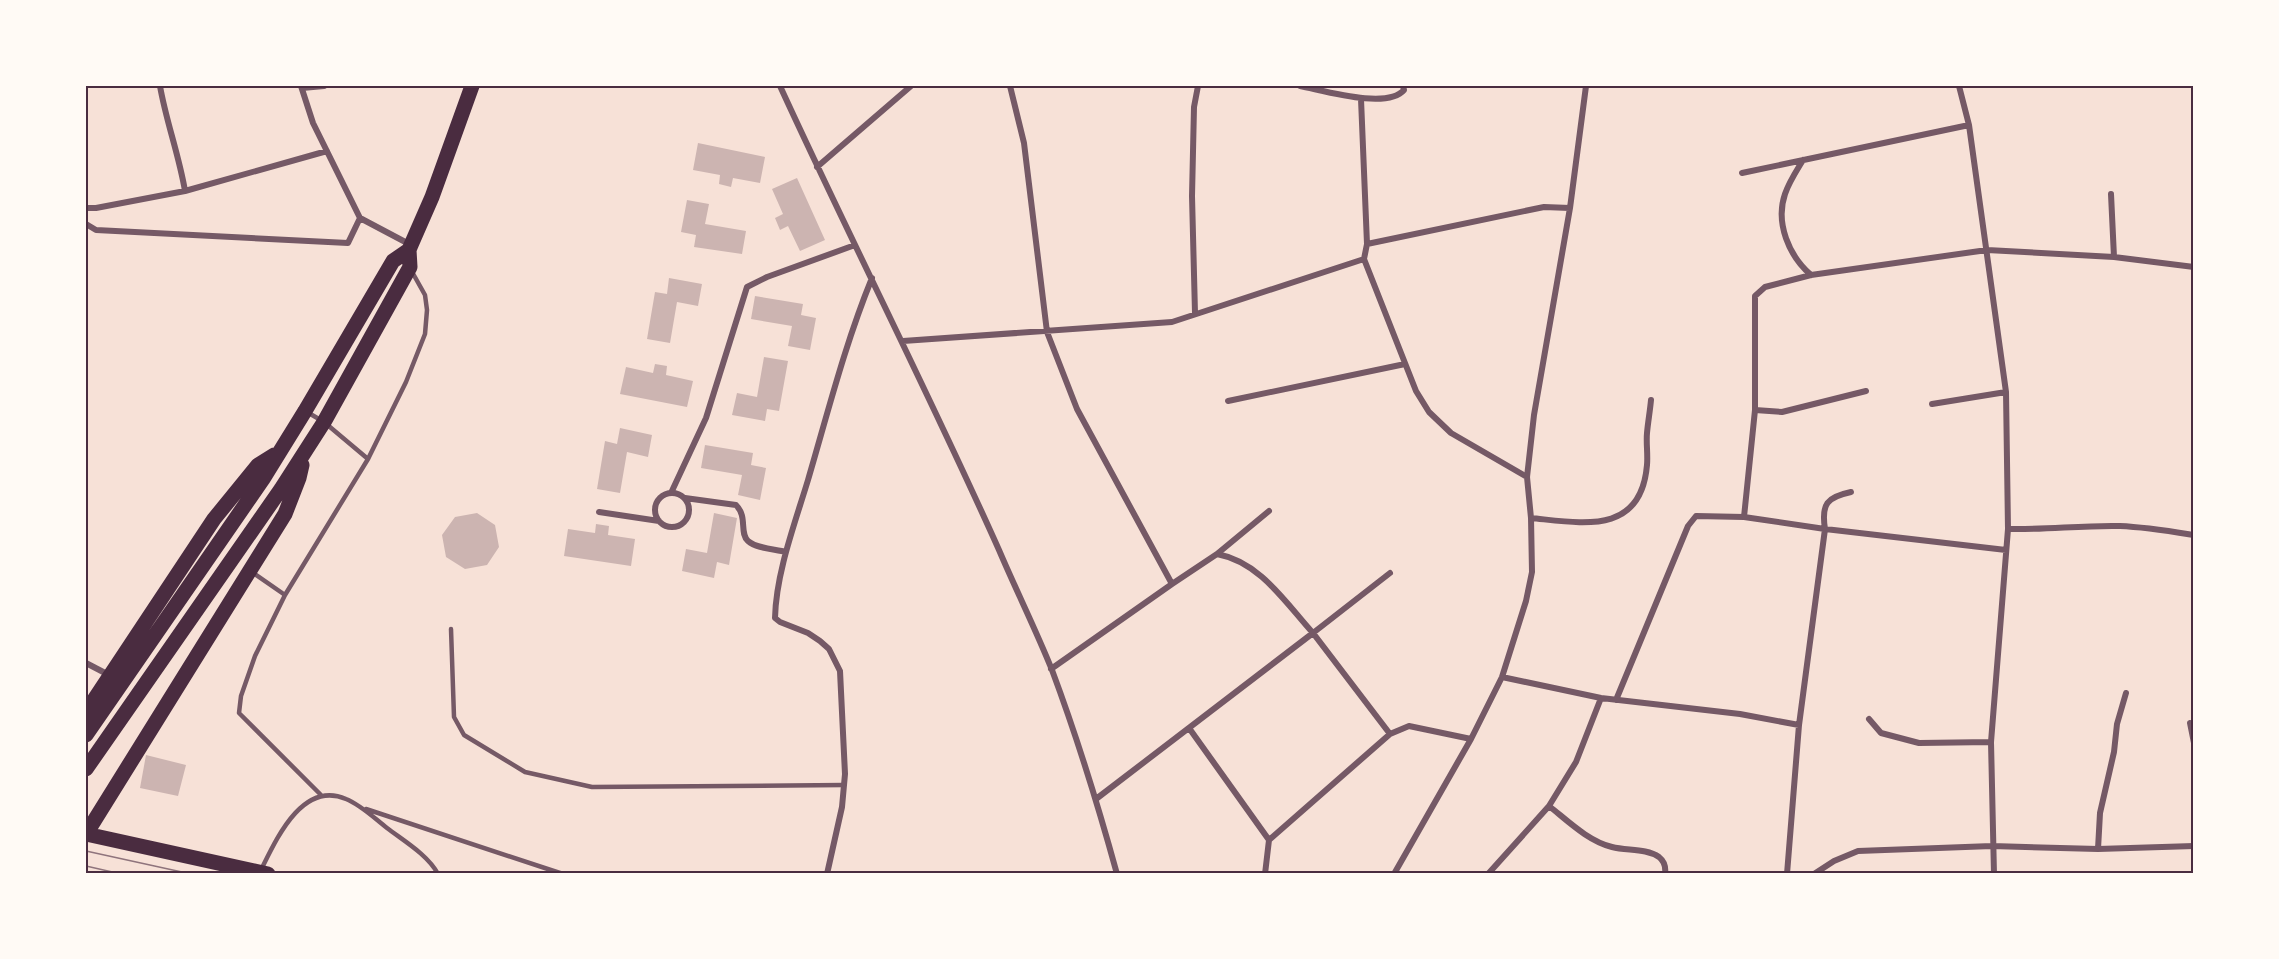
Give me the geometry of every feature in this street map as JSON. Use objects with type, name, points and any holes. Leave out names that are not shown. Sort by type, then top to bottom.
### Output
[{"type":"main road","points":[[86,769],[281,489],[324,422],[410,267],[410,247],[432,198],[472,86]]},
{"type":"main road","points":[[86,735],[263,479],[393,261],[410,247]]},
{"type":"main road","points":[[86,712],[230,497],[258,465],[279,451]]},
{"type":"main road","points":[[264,873],[86,834],[285,514],[299,478],[305,452]]},
{"type":"street","points":[[160,86],[185,191]]},
{"type":"street","points":[[324,86],[302,87],[313,123],[360,218],[410,247]]},
{"type":"street","points":[[780,86],[817,167],[903,341],[1051,669],[1096,799],[1117,873]]},
{"type":"street","points":[[817,167],[911,86]]},
{"type":"street","points":[[1010,86],[1024,143],[1047,332],[1077,409],[1172,584]]},
{"type":"street","points":[[1196,313],[1192,196],[1194,107],[1198,86]]},
{"type":"street","points":[[1300,86],[1361,99],[1397,95],[1404,90],[1403,86]]},
{"type":"street","points":[[1394,873],[1471,739],[1502,677],[1526,601],[1532,572],[1531,518],[1527,477],[1534,415],[1570,208],[1586,86]]},
{"type":"street","points":[[1959,86],[1969,125],[1987,250],[1996,336],[2006,392],[2008,529],[1991,742],[1994,873]]},
{"type":"street","points":[[1361,99],[1367,244],[1364,259],[1416,392],[1429,411],[1451,433],[1527,477]]},
{"type":"street","points":[[1742,173],[1969,125]]},
{"type":"street","points":[[86,208],[185,191],[327,151]]},
{"type":"street","points":[[1803,160],[1785,194],[1782,218],[1785,237],[1792,252],[1802,267],[1811,275]]},
{"type":"street","points":[[2111,194],[2114,256]]},
{"type":"street","points":[[1367,244],[1544,207],[1570,208]]},
{"type":"street","points":[[86,224],[96,230],[348,243],[360,218]]},
{"type":"street","points":[[671,493],[706,418],[747,287],[767,277],[855,245]]},
{"type":"street","points":[[1744,517],[1755,410],[1755,296],[1765,287],[1811,275],[1987,250],[2114,256],[2193,267]]},
{"type":"street","points":[[903,341],[1172,322],[1364,259]]},
{"type":"street","points":[[827,873],[842,807],[844,785],[840,671],[829,649],[808,633],[780,622],[775,618],[775,608],[786,552],[852,328],[872,278]]},
{"type":"street","points":[[1228,401],[1405,364]]},
{"type":"street","points":[[1755,410],[1782,412],[1866,391]]},
{"type":"street","points":[[1932,404],[2006,392]]},
{"type":"street","points":[[1531,518],[1596,523],[1620,516],[1630,509],[1640,495],[1644,482],[1651,400]]},
{"type":"street","points":[[1786,873],[1799,725],[1825,529],[1823,518],[1826,502],[1834,495],[1851,492]]},
{"type":"street","points":[[659,521],[655,514],[655,506],[664,494],[671,493],[685,498],[736,505],[744,516],[744,536],[749,542],[786,552]]},
{"type":"street","points":[[599,512],[659,521],[673,527],[686,520],[689,505],[685,498]]},
{"type":"street","points":[[1051,669],[1216,554],[1269,511]]},
{"type":"street","points":[[1616,700],[1688,526],[1696,516],[1744,517],[2006,550]]},
{"type":"street","points":[[2008,529],[2046,530],[2117,526],[2193,535]]},
{"type":"street","points":[[1216,554],[1233,557],[1262,575],[1313,633],[1390,734]]},
{"type":"street","points":[[1096,799],[1390,573]]},
{"type":"street","points":[[86,663],[110,676]]},
{"type":"street","points":[[1502,677],[1601,698],[1740,714],[1799,725]]},
{"type":"street","points":[[2098,849],[2100,813],[2114,752],[2117,724],[2126,693]]},
{"type":"street","points":[[1488,873],[1549,806],[1576,762],[1601,698]]},
{"type":"street","points":[[1869,719],[1881,733],[1919,743],[1991,742]]},
{"type":"street","points":[[2190,723],[2193,743]]},
{"type":"street","points":[[1265,873],[1269,840],[1390,734],[1409,726],[1471,739]]},
{"type":"street","points":[[1189,728],[1269,840]]},
{"type":"street","points":[[1549,806],[1600,843],[1613,848],[1651,853],[1661,858],[1666,867],[1665,873]]},
{"type":"street","points":[[1814,873],[1858,851],[1992,846],[2098,849],[2193,846]]},
{"type":"lane","points":[[322,796],[239,713],[241,696],[255,656],[285,595],[368,459],[406,382],[425,334],[428,310],[424,295],[410,267]]},
{"type":"lane","points":[[305,411],[324,422],[368,459]]},
{"type":"lane","points":[[250,571],[285,595]]},
{"type":"lane","points":[[451,629],[454,717],[464,735],[525,772],[592,786],[844,785]]},
{"type":"lane","points":[[264,873],[284,825],[300,808],[322,796],[346,799],[361,808],[419,852],[438,873]]},
{"type":"lane","points":[[361,808],[563,873]]},
{"type":"building","points":[[698,143],[765,157],[760,183],[733,178],[731,187],[719,184],[720,175],[693,170]]},
{"type":"building","points":[[797,178],[825,240],[800,251],[788,226],[780,230],[775,218],[783,214],[772,189]]},
{"type":"building","points":[[687,200],[709,204],[705,224],[746,231],[742,254],[694,247],[696,235],[681,232]]},
{"type":"building","points":[[669,278],[702,284],[698,306],[677,302],[670,343],[647,339],[655,292],[667,294]]},
{"type":"building","points":[[755,296],[803,304],[801,315],[816,318],[810,350],[788,346],[792,326],[751,319]]},
{"type":"building","points":[[764,357],[788,361],[779,411],[767,409],[765,421],[732,415],[737,393],[757,397]]},
{"type":"building","points":[[655,364],[667,366],[666,375],[693,381],[687,407],[620,394],[626,367],[653,373]]},
{"type":"building","points":[[620,428],[652,435],[648,457],[627,452],[620,493],[597,489],[605,441],[617,444]]},
{"type":"building","points":[[705,445],[753,453],[751,465],[766,468],[760,500],[738,495],[742,475],[701,468]]},
{"type":"building","points":[[477,513],[495,525],[499,547],[487,565],[465,569],[446,557],[442,535],[455,517]]},
{"type":"building","points":[[714,513],[737,518],[729,565],[717,562],[714,578],[682,571],[686,549],[707,553]]},
{"type":"building","points":[[596,524],[609,526],[608,535],[635,539],[631,566],[564,556],[568,529],[595,533]]},
{"type":"building","points":[[146,755],[186,765],[178,796],[140,788]]},
{"type":"tram line","points":[[86,851],[191,874]]},
{"type":"tram line","points":[[86,866],[121,874]]}]
